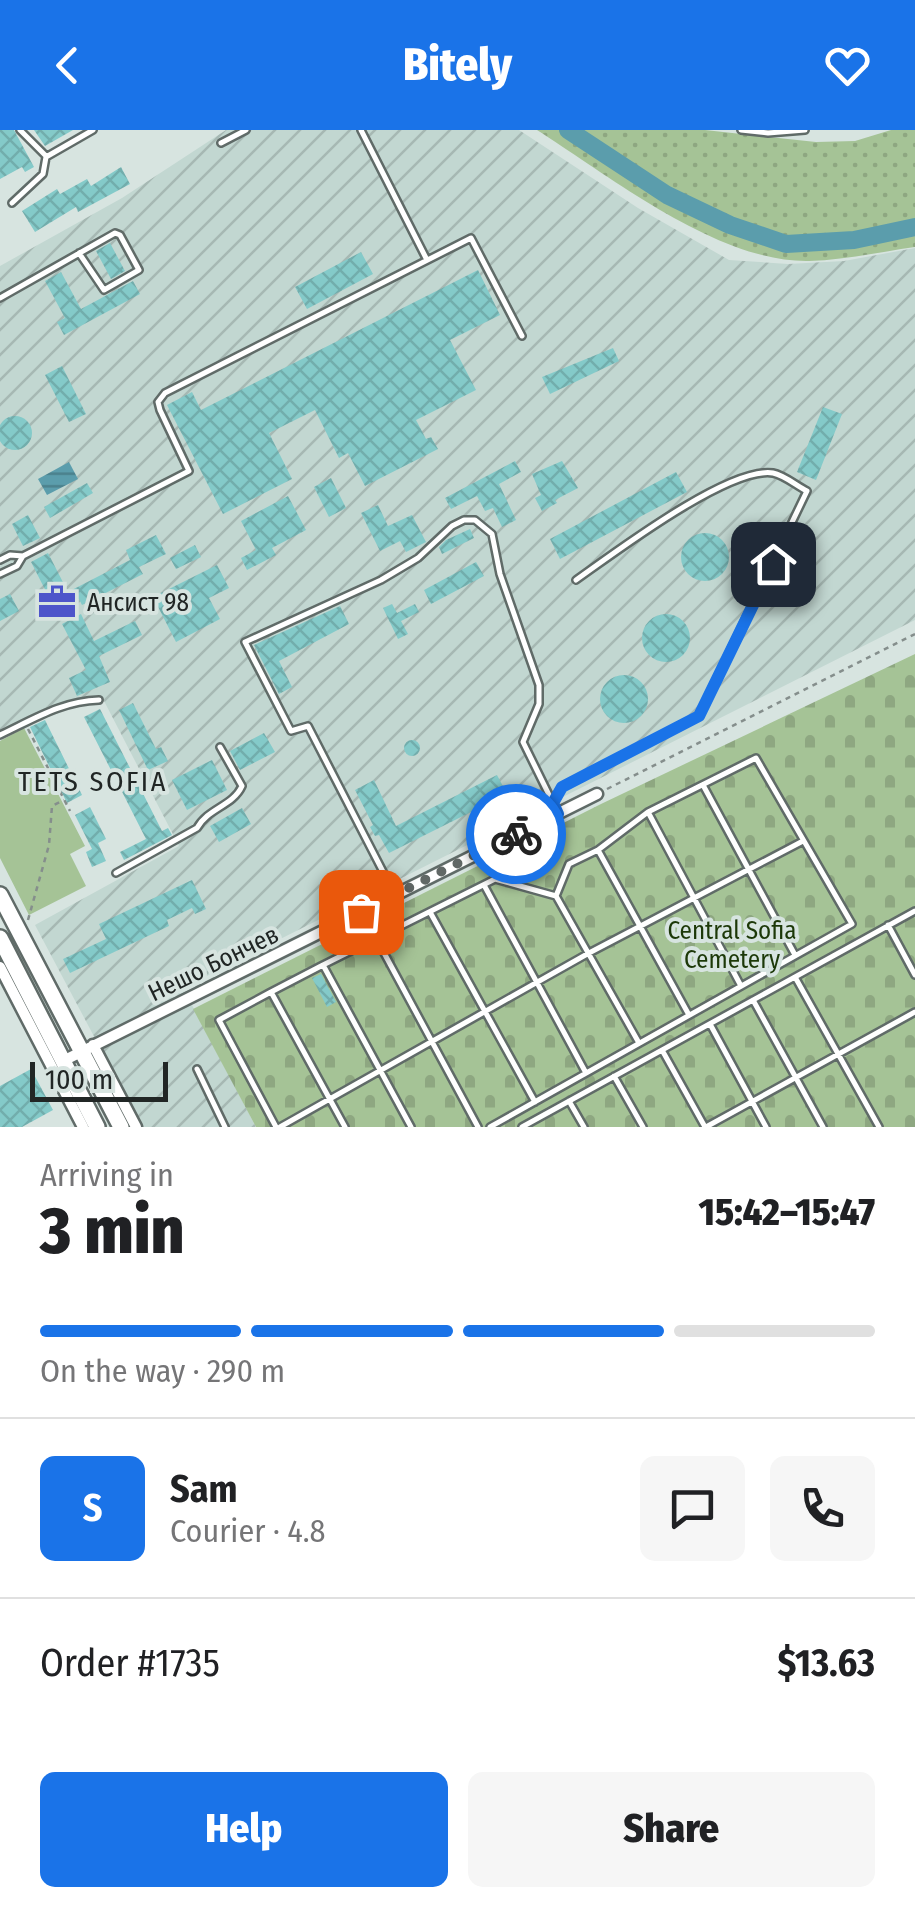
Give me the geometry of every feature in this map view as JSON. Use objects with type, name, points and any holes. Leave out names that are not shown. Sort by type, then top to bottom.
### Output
[{"type":"main road","points":[[0,896],[88,1048],[121,1127]]},
{"type":"main road","points":[[0,938],[97,1127]]},
{"type":"street","name":"Нешо Бончев","points":[[63,1061],[395,895],[555,808],[597,794]]},
{"type":"street","points":[[0,968],[83,1127]]},
{"type":"street","points":[[88,1048],[136,1127]]},
{"type":"lane","points":[[20,130],[46,156]]},
{"type":"lane","points":[[46,156],[94,130]]},
{"type":"lane","points":[[222,143],[246,130]]},
{"type":"lane","points":[[361,130],[428,260]]},
{"type":"lane","points":[[742,130],[805,130]]},
{"type":"lane","points":[[12,203],[44,174],[46,156]]},
{"type":"lane","points":[[0,298],[79,253],[118,233],[138,270],[104,290],[79,253]]},
{"type":"lane","points":[[0,560],[10,555],[23,556],[189,471],[160,410],[158,402],[165,393],[472,238],[522,336]]},
{"type":"lane","points":[[555,808],[562,787],[699,716],[807,491],[774,473],[756,475],[709,492],[576,580]]},
{"type":"lane","points":[[395,895],[308,726],[291,731],[245,642],[380,580],[418,558],[452,526],[464,520],[474,520],[492,534],[500,574],[539,685],[539,704],[523,742],[555,808]]},
{"type":"lane","points":[[0,574],[17,566],[23,556]]},
{"type":"lane","points":[[0,734],[73,701],[100,700]]},
{"type":"lane","points":[[116,873],[197,828],[204,816],[238,794],[242,786],[220,747]]},
{"type":"lane","points":[[490,1127],[852,924],[756,758],[648,812],[598,850],[568,864],[556,896]]},
{"type":"lane","points":[[703,784],[795,955]]},
{"type":"lane","points":[[648,812],[741,986]]},
{"type":"lane","points":[[639,1043],[589,953],[556,896],[496,879],[219,1020],[278,1127],[589,953],[803,841]]},
{"type":"lane","points":[[598,850],[690,1015]]},
{"type":"lane","points":[[484,885],[586,1073]]},
{"type":"lane","points":[[524,1126],[915,911]]},
{"type":"lane","points":[[361,912],[478,1127]]},
{"type":"lane","points":[[430,912],[534,1102]]},
{"type":"lane","points":[[888,926],[915,975]]},
{"type":"lane","points":[[323,965],[412,1127]]},
{"type":"lane","points":[[795,977],[879,1127]]},
{"type":"lane","points":[[272,992],[345,1127]]},
{"type":"lane","points":[[752,1000],[822,1127]]},
{"type":"lane","points":[[662,1050],[706,1127],[915,1012]]},
{"type":"lane","points":[[710,1024],[766,1127]]},
{"type":"lane","points":[[198,1070],[225,1127]]},
{"type":"lane","points":[[614,1076],[643,1127]]},
{"type":"lane","points":[[569,1101],[584,1127]]},
{"type":"path","points":[[597,794],[915,634]]},
{"type":"path","points":[[25,723],[70,812]]},
{"type":"path","points":[[28,920],[49,845],[52,806],[64,800]]},
{"type":"shaded area","points":[[226,130],[519,130],[638,208],[729,260],[788,264],[844,261],[915,248],[915,620],[183,988],[256,1127],[142,1127],[35,925],[179,846],[103,699],[68,700],[0,733],[0,266],[122,198]]},
{"type":"green space","points":[[537,130],[705,130],[816,142],[855,141],[891,130],[915,130],[915,247],[809,261],[775,258],[739,248],[667,214]]},
{"type":"green space","name":"Central Sofia Cemetery","points":[[915,654],[915,1127],[256,1127],[193,1009],[601,804]]},
{"type":"green space","points":[[24,728],[85,846],[70,854],[86,886],[29,915],[0,858],[0,741]]},
{"type":"water","points":[[69,462],[78,479],[47,495],[38,479]]},
{"type":"building","points":[[0,130],[14,130],[34,167],[25,172],[22,167],[0,179]]},
{"type":"building","points":[[34,130],[73,130],[45,146]]},
{"type":"building","points":[[121,167],[130,184],[78,212],[76,207],[35,232],[22,211],[57,189],[60,194],[87,179],[91,186]]},
{"type":"building","points":[[110,243],[125,271],[111,279],[96,251]]},
{"type":"building","points":[[361,252],[373,274],[307,309],[295,287]]},
{"type":"building","points":[[478,270],[500,315],[450,340],[476,390],[416,420],[426,439],[431,437],[438,449],[365,486],[348,453],[339,458],[315,410],[269,433],[292,479],[223,514],[167,405],[192,392],[201,410]]},
{"type":"building","points":[[61,272],[81,309],[133,281],[140,294],[64,335],[57,322],[65,318],[45,281]]},
{"type":"building","points":[[613,348],[619,361],[550,394],[542,377]]},
{"type":"building","points":[[62,366],[86,414],[69,422],[45,375]]},
{"type":"building","points":[[823,407],[842,414],[816,480],[797,472]]},
{"type":"building","points":[[8,417],[22,417],[31,426],[31,440],[22,449],[8,449],[-1,440],[-1,426]]},
{"type":"building","points":[[515,461],[521,472],[499,484],[516,520],[502,527],[493,508],[485,511],[477,496],[451,509],[445,498]]},
{"type":"building","points":[[562,461],[578,488],[542,511],[535,498],[541,495],[532,474]]},
{"type":"building","points":[[676,472],[687,492],[560,559],[550,539]]},
{"type":"building","points":[[331,478],[346,508],[329,517],[314,487]]},
{"type":"building","points":[[87,483],[93,493],[50,518],[44,507]]},
{"type":"building","points":[[288,496],[306,530],[272,548],[276,555],[247,570],[241,558],[256,550],[241,521]]},
{"type":"building","points":[[378,505],[388,526],[412,515],[426,542],[406,552],[400,541],[380,551],[361,513]]},
{"type":"building","points":[[28,515],[40,538],[23,546],[12,524]]},
{"type":"building","points":[[470,529],[474,538],[442,554],[439,547],[446,540]]},
{"type":"building","points":[[705,533],[722,540],[729,557],[722,574],[705,581],[688,574],[681,557],[688,540]]},
{"type":"building","points":[[156,535],[166,554],[139,567],[143,574],[82,605],[79,599],[56,611],[31,562],[48,553],[68,592],[130,560],[126,550]]},
{"type":"building","points":[[195,545],[201,557],[176,569],[170,558]]},
{"type":"building","points":[[476,562],[484,576],[431,604],[424,590]]},
{"type":"building","points":[[217,565],[229,588],[209,598],[220,619],[176,642],[153,597]]},
{"type":"building","points":[[10,594],[19,611],[0,621],[0,599]]},
{"type":"building","points":[[392,604],[397,613],[415,604],[419,612],[401,621],[408,634],[398,639],[383,608]]},
{"type":"building","points":[[340,606],[349,624],[279,661],[292,687],[279,694],[254,645]]},
{"type":"building","points":[[81,614],[94,641],[135,621],[142,635],[99,656],[110,682],[77,696],[69,678],[86,670],[62,624]]},
{"type":"building","points":[[666,614],[683,621],[690,638],[683,655],[666,662],[649,655],[642,638],[649,621]]},
{"type":"building","points":[[624,675],[641,682],[648,699],[641,716],[624,723],[607,716],[600,699],[607,682]]},
{"type":"building","points":[[133,703],[156,749],[161,747],[168,761],[148,770],[119,710]]},
{"type":"building","points":[[100,709],[162,831],[168,828],[172,835],[124,860],[120,852],[146,839],[84,717]]},
{"type":"building","points":[[45,720],[82,795],[67,803],[30,727]]},
{"type":"building","points":[[264,733],[275,752],[240,770],[230,751]]},
{"type":"building","points":[[412,740],[420,748],[412,756],[404,748]]},
{"type":"building","points":[[212,760],[227,790],[187,810],[172,780]]},
{"type":"building","points":[[497,775],[507,794],[389,853],[370,827],[373,825],[355,790],[374,780],[396,826]]},
{"type":"building","points":[[90,807],[106,839],[98,843],[106,861],[92,867],[86,852],[92,849],[75,815]]},
{"type":"building","points":[[242,808],[251,824],[219,842],[210,826]]},
{"type":"building","points":[[192,880],[206,909],[195,914],[192,908],[167,920],[169,926],[70,973],[63,959],[106,939],[99,924]]},
{"type":"building","points":[[321,974],[336,1002],[327,1007],[312,978]]},
{"type":"building","points":[[31,1069],[53,1110],[22,1127],[0,1127],[0,1086]]},
{"type":"waterway","points":[[568,130],[667,195],[730,225],[786,244],[854,240],[915,227]]},
{"type":"way so far","points":[[361,912],[516,834]]},
{"type":"place","name":"Ансист 98","points":[[57,602]]},
{"type":"district","name":"TETS SOFIA","points":[[93,781]]},
{"type":"route","points":[[516,834],[558,814],[553,803],[562,787],[699,716],[773,564]]}]
